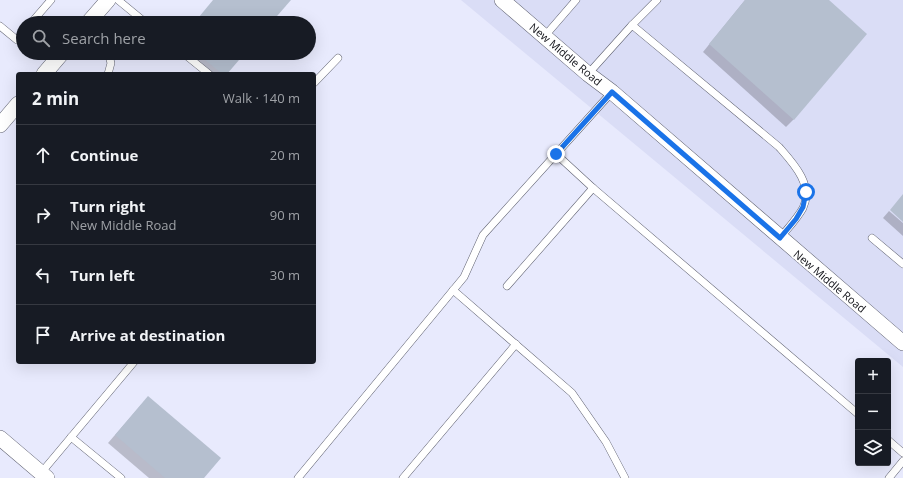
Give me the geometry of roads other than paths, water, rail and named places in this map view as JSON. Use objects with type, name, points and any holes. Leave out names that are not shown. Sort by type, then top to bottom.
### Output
[{"type":"street","points":[[94,16],[108,0]]},
{"type":"street","name":"New Middle Road","points":[[502,0],[588,74],[612,92],[903,343]]},
{"type":"street","points":[[46,72],[56,60]]},
{"type":"street","points":[[0,125],[16,106]]},
{"type":"street","points":[[0,438],[44,475]]},
{"type":"lane","points":[[37,16],[51,0]]},
{"type":"lane","points":[[118,0],[137,16]]},
{"type":"lane","points":[[544,37],[576,0]]},
{"type":"lane","points":[[588,74],[656,0]]},
{"type":"lane","points":[[632,25],[779,147],[793,163],[803,180],[806,192],[803,207],[796,219],[780,238]]},
{"type":"lane","points":[[0,26],[16,39]]},
{"type":"lane","points":[[316,81],[338,58]]},
{"type":"lane","points":[[109,72],[111,63],[110,60]]},
{"type":"lane","points":[[192,60],[207,72]]},
{"type":"lane","points":[[298,478],[464,277],[483,236],[612,92]]},
{"type":"lane","points":[[556,154],[593,188],[855,411]]},
{"type":"lane","points":[[507,286],[593,188]]},
{"type":"lane","points":[[872,238],[903,264]]},
{"type":"lane","points":[[453,290],[572,393],[606,442],[625,478]]},
{"type":"lane","points":[[403,478],[516,344]]},
{"type":"lane","points":[[44,475],[71,437],[132,364]]},
{"type":"lane","points":[[71,437],[121,478]]},
{"type":"lane","points":[[891,443],[903,453]]},
{"type":"lane","points":[[889,478],[903,461]]}]
